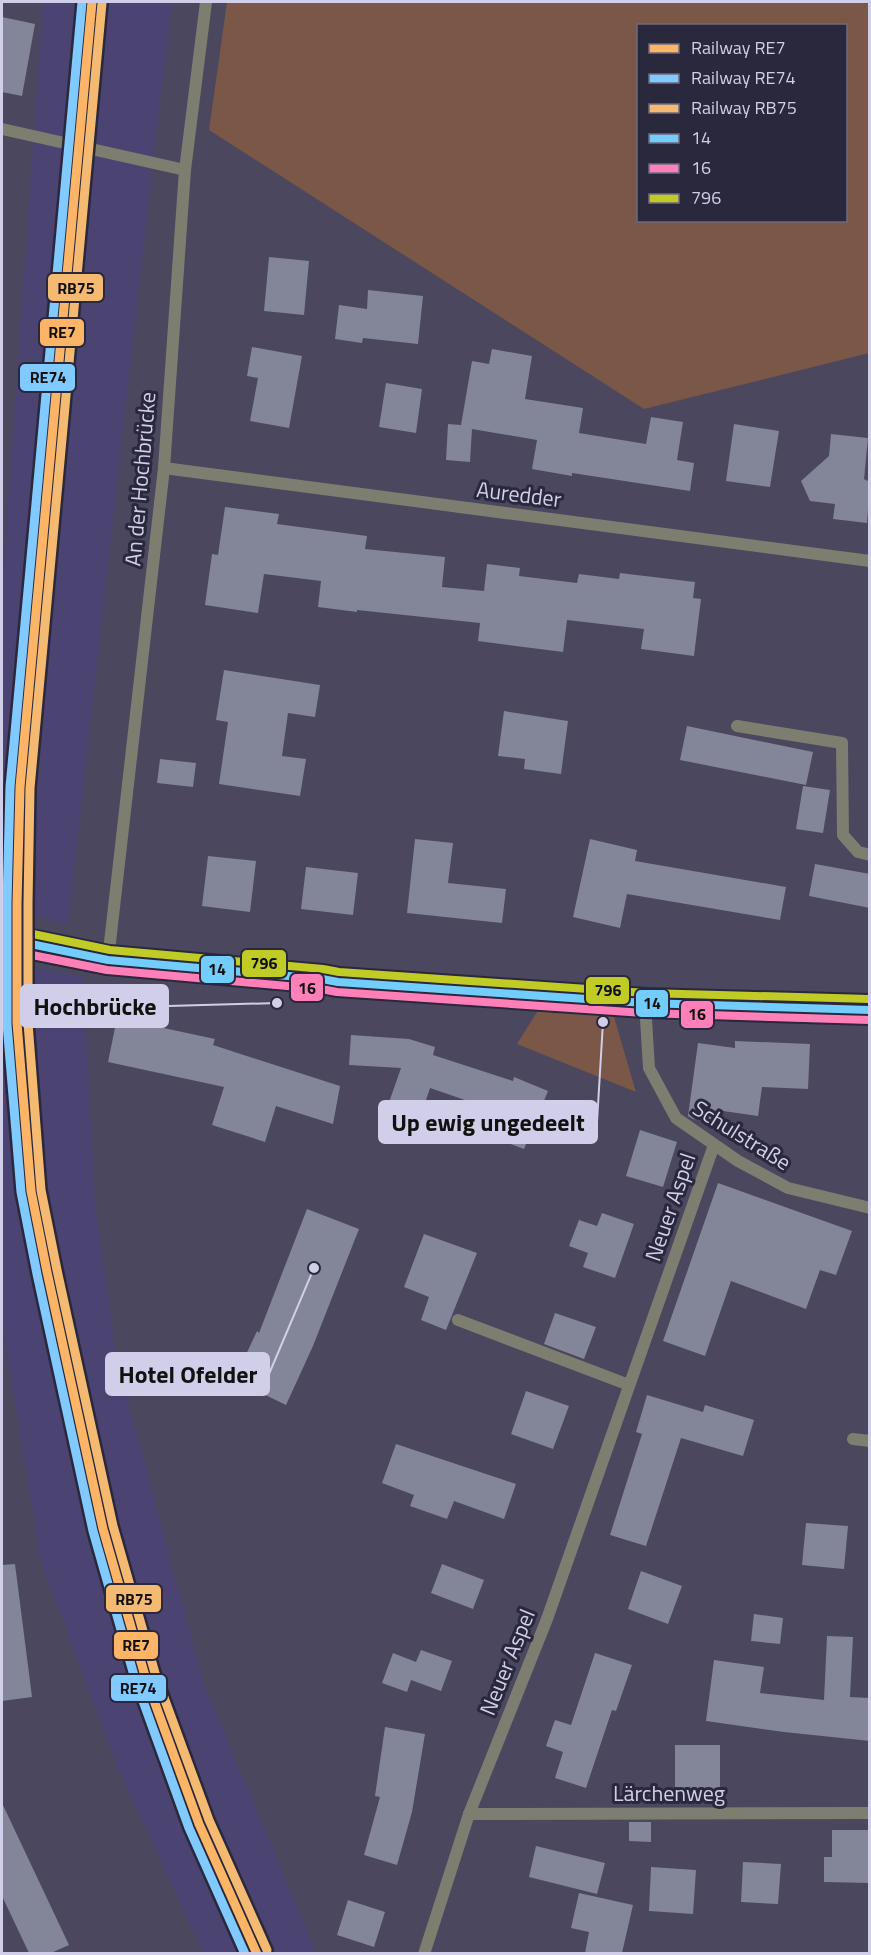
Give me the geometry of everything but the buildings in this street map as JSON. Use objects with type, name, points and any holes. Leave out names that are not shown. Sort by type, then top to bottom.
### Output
[{"type":"main road","points":[[2,938],[108,960],[422,989],[645,1003],[870,1010]]},
{"type":"street","name":"An der Hochbrücke","points":[[108,960],[164,468],[185,170],[206,2]]},
{"type":"street","points":[[2,129],[185,170]]},
{"type":"street","name":"Auredder","points":[[164,468],[870,561]]},
{"type":"street","points":[[737,726],[842,743],[843,835],[858,852],[870,855]]},
{"type":"street","name":"Schulstraße","points":[[645,1003],[649,1068],[676,1118],[738,1161],[788,1188],[870,1208]]},
{"type":"street","name":"Neuer Aspel","points":[[424,1953],[468,1814],[547,1619],[714,1145]]},
{"type":"street","points":[[458,1320],[629,1385]]},
{"type":"street","points":[[853,1439],[870,1441]]},
{"type":"street","name":"Lärchenweg","points":[[468,1814],[870,1813]]},
{"type":"shaded area","points":[[43,2],[173,2],[68,924],[2,909],[2,587]]},
{"type":"shaded area","points":[[227,2],[869,2],[869,353],[644,409],[209,130]]},
{"type":"shaded area","points":[[2,961],[83,977],[95,1202],[116,1356],[203,1681],[316,1953],[203,1953],[117,1766],[41,1562],[2,1326]]},
{"type":"shaded area","points":[[542,1004],[612,1010],[636,1092],[517,1044]]},
{"type":"rail line","name":"RE74","points":[[82,2],[10,787],[7,1024],[21,1192],[93,1531],[135,1679],[189,1828],[245,1954]]},
{"type":"rail line","name":"RE7","points":[[92,2],[20,787],[17,1023],[31,1191],[103,1529],[145,1676],[199,1824],[257,1954]]},
{"type":"rail line","name":"RB75","points":[[102,3],[30,788],[28,1023],[41,1190],[113,1526],[155,1673],[209,1820],[267,1950]]},
{"type":"transit line","name":"796","points":[[4,928],[110,950],[339,972],[646,993],[870,999]]},
{"type":"transit line","name":"14","points":[[2,938],[108,960],[338,982],[645,1003],[870,1010]]},
{"type":"transit line","name":"16","points":[[2,949],[107,970],[337,992],[644,1013],[870,1020]]},
{"type":"place","name":"Hochbrücke","points":[[277,1003]]},
{"type":"place","name":"Up ewig ungedeelt","points":[[603,1022]]},
{"type":"place","name":"Hotel Ofelder","points":[[314,1268]]}]
